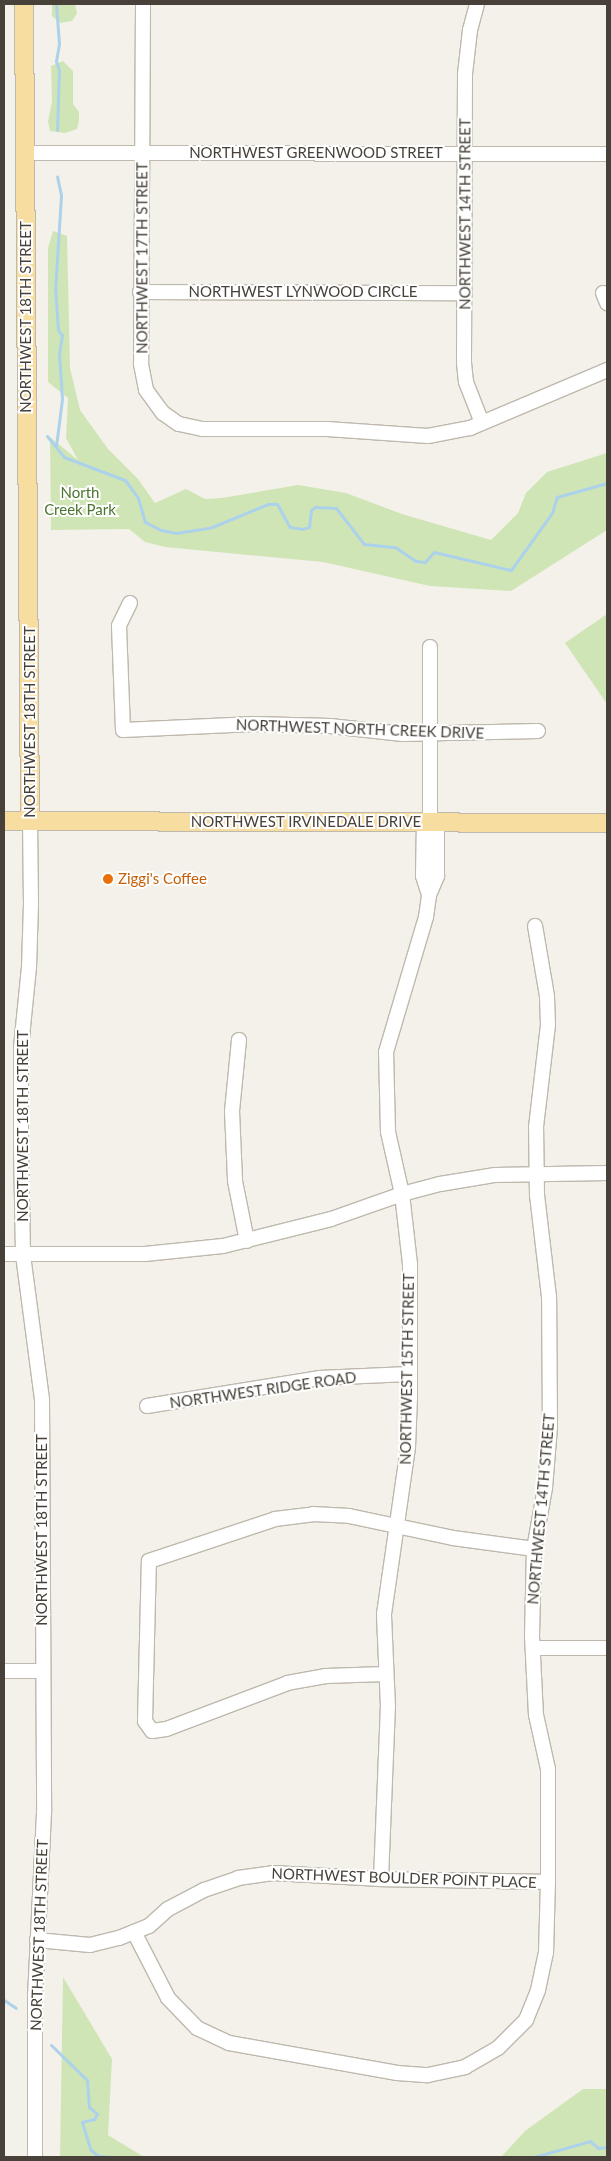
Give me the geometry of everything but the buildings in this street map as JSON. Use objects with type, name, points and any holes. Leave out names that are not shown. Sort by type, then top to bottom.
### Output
[{"type":"main road","name":"NORTHWEST 18TH STREET","points":[[24,4],[30,821]]},
{"type":"main road","name":"NORTHWEST IRVINEDALE DRIVE","points":[[4,821],[607,823]]},
{"type":"street","name":"NORTHWEST 17TH STREET","points":[[143,4],[140,292],[142,374],[146,390],[156,407],[171,420],[190,428],[326,429],[428,436],[482,423],[607,370]]},
{"type":"street","name":"NORTHWEST 14TH STREET","points":[[476,4],[465,74],[465,372],[482,423]]},
{"type":"street","name":"NORTHWEST GREENWOOD STREET","points":[[26,153],[607,154]]},
{"type":"street","name":"NORTHWEST LYNWOOD CIRCLE","points":[[140,292],[465,293]]},
{"type":"street","name":"NORTHWEST NORTH CREEK DRIVE","points":[[130,603],[119,626],[123,730],[292,724],[430,734],[538,731]]},
{"type":"street","name":"NORTHWEST 15TH STREET","points":[[381,1879],[388,1707],[385,1674],[384,1614],[408,1447],[410,1264],[402,1194],[388,1132],[386,1052],[426,917],[429,895],[437,876],[430,822],[430,647]]},
{"type":"street","name":"NORTHWEST 18TH STREET","points":[[30,821],[30,968],[21,1046],[23,1254],[42,1399],[43,1847],[37,1940],[35,2157]]},
{"type":"street","name":"NORTHWEST 14TH STREET","points":[[134,1932],[168,1998],[197,2028],[238,2045],[397,2073],[428,2075],[465,2067],[498,2048],[526,2020],[538,1990],[546,1953],[548,1769],[536,1715],[533,1648],[534,1549],[545,1488],[550,1427],[548,1297],[537,1174],[538,1096],[548,1025],[547,996],[534,926]]},
{"type":"street","points":[[239,1040],[232,1111],[234,1181],[247,1241]]},
{"type":"street","points":[[4,1254],[145,1254],[247,1241],[331,1219],[402,1194],[471,1178],[537,1174],[607,1173]]},
{"type":"street","name":"NORTHWEST RIDGE ROAD","points":[[147,1406],[319,1378],[409,1374]]},
{"type":"street","points":[[385,1674],[326,1676],[288,1683],[166,1729],[152,1731],[146,1721],[149,1561],[276,1519],[313,1514],[349,1516],[396,1527],[534,1549]]},
{"type":"street","points":[[533,1648],[607,1648]]},
{"type":"street","points":[[4,1671],[43,1671]]},
{"type":"street","name":"NORTHWEST BOULDER POINT PLACE","points":[[37,1940],[90,1945],[134,1932],[204,1890],[238,1878],[273,1873],[381,1879],[548,1882]]},
{"type":"green space","points":[[52,4],[75,4],[77,13],[72,21],[60,23],[52,16]]},
{"type":"green space","points":[[63,61],[73,71],[73,104],[79,112],[77,129],[65,133],[50,131],[48,121],[52,102],[51,66]]},
{"type":"green space","name":"North Creek Park","points":[[53,231],[67,236],[70,368],[80,410],[108,449],[138,479],[155,503],[186,489],[205,499],[222,498],[298,485],[346,493],[402,514],[491,540],[518,513],[526,493],[547,472],[607,453],[607,530],[511,591],[430,586],[323,562],[165,547],[145,542],[129,529],[51,530],[50,437],[78,460],[66,438],[68,398],[48,382],[48,248]]},
{"type":"green space","points":[[607,614],[607,704],[565,643]]},
{"type":"green space","points":[[63,1977],[112,2059],[108,2135],[144,2157],[60,2157]]},
{"type":"green space","points":[[583,2089],[607,2089],[607,2157],[501,2157],[525,2131]]},
{"type":"waterway","points":[[56,4],[59,44],[56,61],[59,70],[57,130]]},
{"type":"waterway","points":[[56,446],[62,399],[59,354],[62,335],[58,330],[55,291],[61,195],[57,176]]},
{"type":"waterway","points":[[47,436],[64,457],[125,480],[138,498],[145,522],[161,530],[176,533],[212,527],[268,504],[277,504],[290,527],[302,529],[309,527],[311,510],[315,507],[336,508],[364,544],[395,547],[416,561],[425,562],[434,552],[511,570],[552,513],[557,497],[607,483]]},
{"type":"waterway","points":[[4,2000],[16,2008]]},
{"type":"waterway","points":[[51,2045],[87,2080],[89,2107],[97,2114],[94,2119],[82,2122],[90,2149],[98,2156],[112,2157]]},
{"type":"waterway","points":[[534,2157],[590,2141],[598,2148],[607,2147]]},
{"type":"place","name":"Ziggi's Coffee","points":[[108,879]]}]
